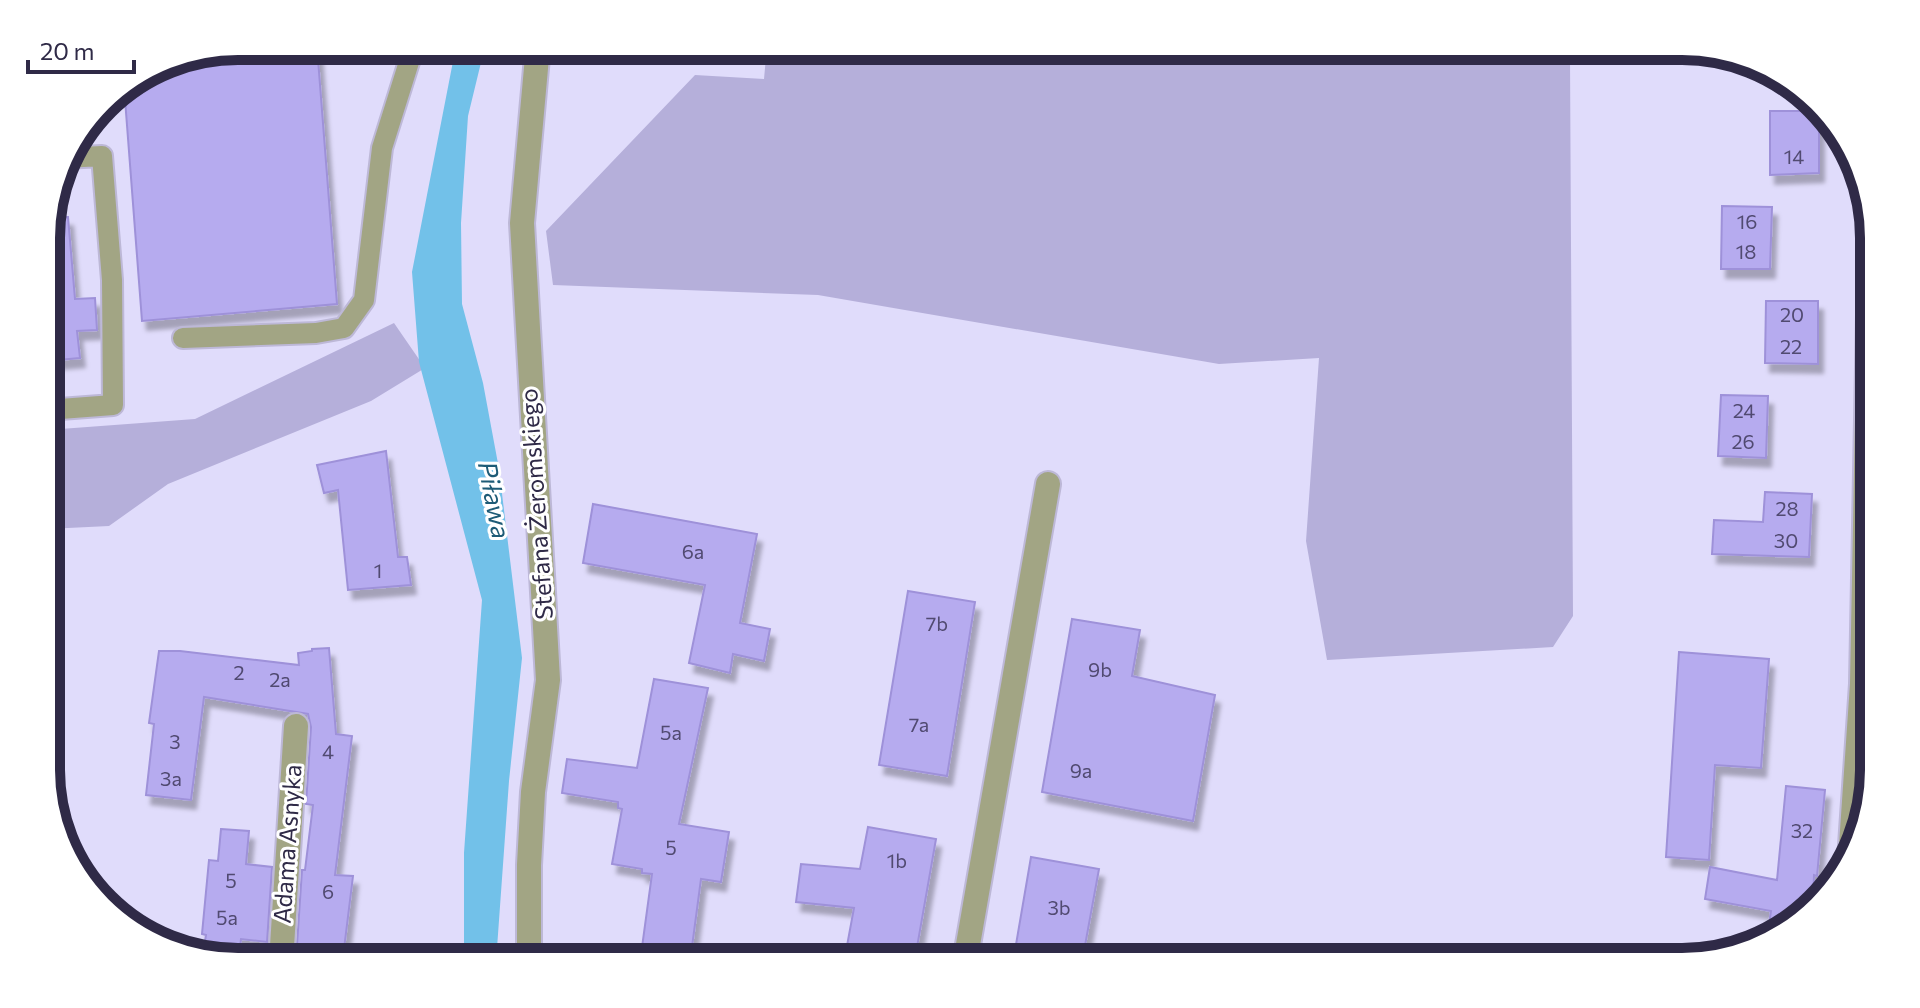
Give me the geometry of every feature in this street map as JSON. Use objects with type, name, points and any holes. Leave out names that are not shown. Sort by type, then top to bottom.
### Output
[{"type":"street","name":"Stefana Żeromskiego","points":[[529,948],[533,792],[548,680],[522,223],[537,60]]},
{"type":"street","points":[[967,948],[1048,484]]},
{"type":"street","points":[[1853,819],[1860,713]]},
{"type":"street","name":"Adama Asnyka","points":[[282,948],[296,726]]},
{"type":"lane","points":[[183,338],[316,333],[344,328],[364,300],[382,148],[410,60]]},
{"type":"lane","points":[[60,409],[113,405],[112,280],[102,156],[80,157]]},
{"type":"shaded area","points":[[766,60],[1570,60],[1573,616],[1553,647],[1327,660],[1306,541],[1319,358],[1219,364],[818,295],[553,285],[546,231],[695,75],[764,79]]},
{"type":"shaded area","points":[[394,323],[425,368],[371,401],[168,484],[109,526],[60,528],[60,429],[195,419]]},
{"type":"water","name":"Piława","points":[[453,60],[482,60],[468,116],[461,223],[462,304],[483,383],[499,469],[522,658],[497,948],[464,948],[464,853],[482,600],[419,362],[412,272]]},
{"type":"building","points":[[318,60],[337,304],[142,321],[125,100],[159,78],[203,63]]},
{"type":"building","points":[[1770,111],[1807,111],[1819,124],[1819,173],[1770,175]]},
{"type":"building","points":[[1722,206],[1772,207],[1770,269],[1721,269]]},
{"type":"building","points":[[61,217],[68,217],[75,299],[95,298],[97,330],[77,331],[80,358],[60,360],[60,226]]},
{"type":"building","points":[[1766,301],[1818,301],[1818,364],[1765,363]]},
{"type":"building","points":[[1721,395],[1768,396],[1766,458],[1718,456]]},
{"type":"building","points":[[386,451],[398,557],[407,557],[411,585],[348,590],[338,490],[324,493],[317,465]]},
{"type":"building","points":[[1765,492],[1812,494],[1809,557],[1712,554],[1714,520],[1763,522]]},
{"type":"building","points":[[593,504],[757,534],[740,623],[770,629],[764,661],[733,654],[730,673],[689,663],[705,585],[583,563]]},
{"type":"building","points":[[908,591],[975,602],[947,776],[879,765]]},
{"type":"building","points":[[1072,619],[1140,630],[1132,676],[1215,695],[1193,821],[1042,792]]},
{"type":"building","points":[[329,648],[336,734],[352,736],[335,875],[353,876],[344,948],[297,945],[302,870],[305,870],[313,805],[306,804],[311,727],[308,714],[204,697],[191,800],[146,795],[154,724],[149,723],[159,651],[299,665],[298,653]]},
{"type":"building","points":[[1679,652],[1769,659],[1761,768],[1715,765],[1709,860],[1666,857]]},
{"type":"building","points":[[654,679],[708,688],[679,824],[729,832],[721,882],[701,879],[692,948],[642,948],[652,874],[642,873],[642,869],[612,864],[622,809],[618,808],[618,802],[562,793],[567,759],[637,768]]},
{"type":"building","points":[[1786,786],[1825,790],[1817,876],[1814,875],[1813,890],[1799,904],[1769,925],[1771,911],[1705,899],[1710,867],[1777,880]]},
{"type":"building","points":[[868,827],[936,839],[917,948],[847,948],[854,908],[796,902],[801,864],[860,869]]},
{"type":"building","points":[[221,829],[249,831],[246,864],[272,867],[267,942],[241,939],[240,948],[205,944],[206,935],[202,934],[209,860],[218,861]]},
{"type":"building","points":[[1031,857],[1099,869],[1085,948],[1015,948]]}]
